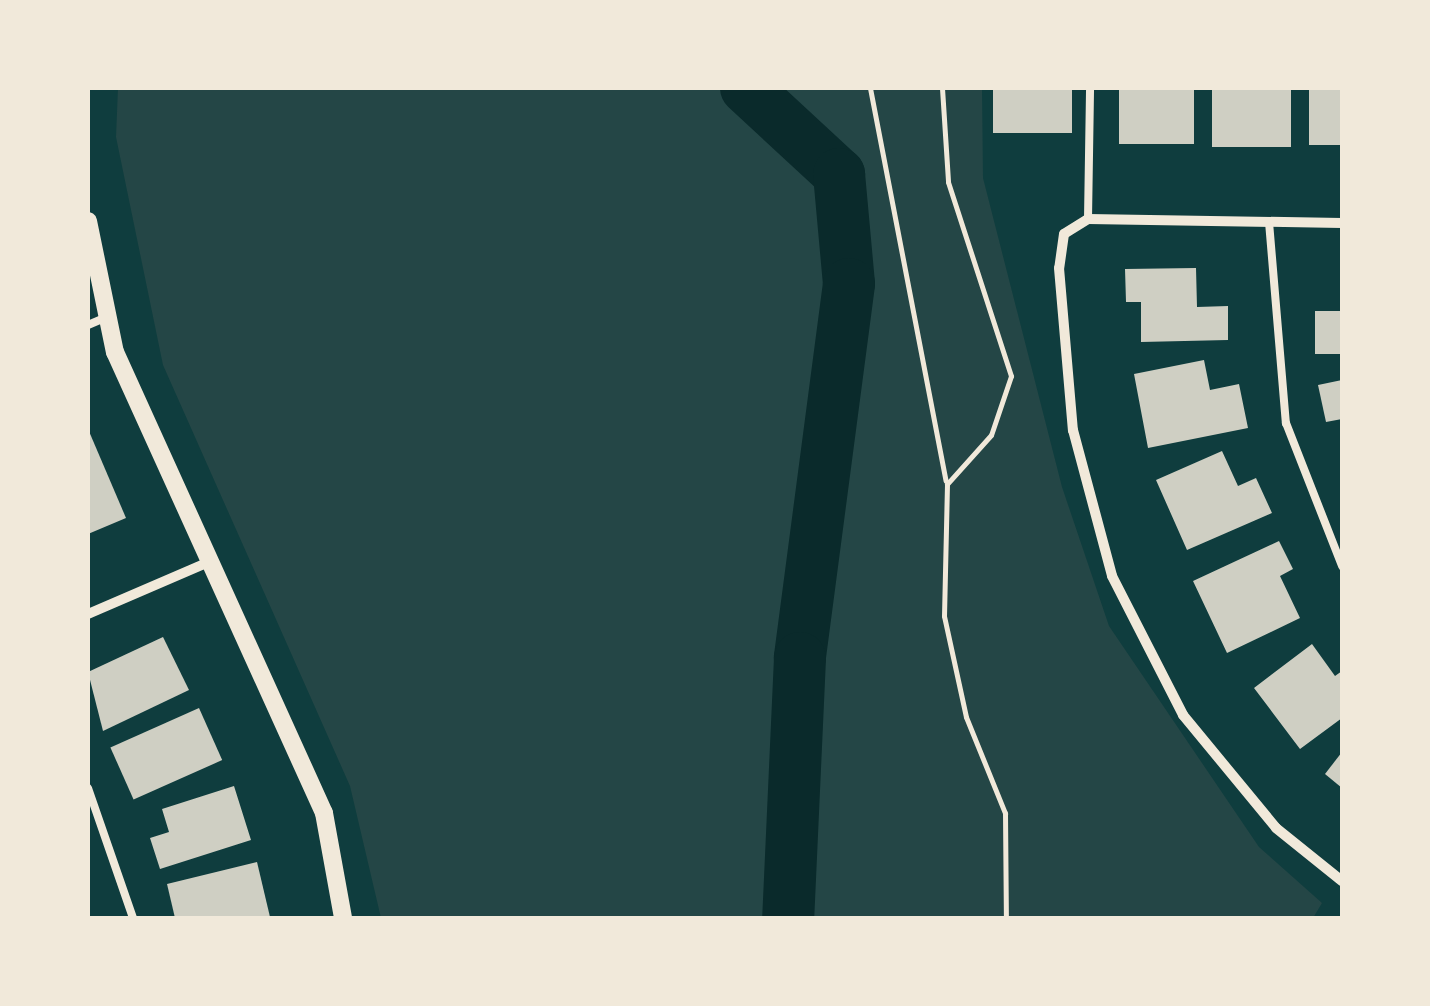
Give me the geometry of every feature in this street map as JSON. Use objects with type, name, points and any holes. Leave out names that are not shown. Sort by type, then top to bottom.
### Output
[{"type":"street","points":[[1342,223],[1088,219],[1064,234],[1073,430],[1112,576],[1183,715],[1276,828],[1342,881]]},
{"type":"street","points":[[88,222],[108,317],[324,813],[342,918]]},
{"type":"street","points":[[88,614],[212,560]]},
{"type":"lane","points":[[1088,219],[1090,88]]},
{"type":"lane","points":[[1269,222],[1286,422],[1342,566]]},
{"type":"lane","points":[[88,324],[108,317]]},
{"type":"lane","points":[[88,788],[133,918]]},
{"type":"path","points":[[870,88],[947,484],[946,647],[1005,814],[1006,918]]},
{"type":"path","points":[[942,88],[948,182],[1012,376],[990,435],[947,484]]},
{"type":"shaded area","points":[[118,88],[982,88],[983,178],[1062,487],[1109,626],[1259,847],[1322,903],[1313,918],[381,918],[350,786],[163,365],[116,137]]},
{"type":"building","points":[[993,88],[1072,88],[1072,133],[993,133]]},
{"type":"building","points":[[1119,88],[1194,88],[1194,144],[1119,144]]},
{"type":"building","points":[[1212,88],[1291,88],[1291,147],[1212,147]]},
{"type":"building","points":[[1309,88],[1342,88],[1342,145],[1309,145]]},
{"type":"building","points":[[1196,268],[1197,307],[1228,306],[1228,340],[1141,342],[1141,302],[1126,302],[1125,269]]},
{"type":"building","points":[[1315,311],[1342,311],[1342,354],[1315,354]]},
{"type":"building","points":[[1204,360],[1210,390],[1239,384],[1248,428],[1148,448],[1134,374]]},
{"type":"building","points":[[1342,380],[1342,419],[1326,422],[1318,385]]},
{"type":"building","points":[[88,429],[126,518],[88,534]]},
{"type":"building","points":[[1222,451],[1238,486],[1256,478],[1272,513],[1187,550],[1156,480]]},
{"type":"building","points":[[1279,541],[1293,569],[1280,576],[1300,618],[1227,653],[1193,581]]},
{"type":"building","points":[[163,637],[189,690],[103,731],[88,672]]},
{"type":"building","points":[[1312,644],[1335,676],[1342,671],[1342,718],[1300,749],[1254,688]]},
{"type":"building","points":[[199,708],[222,760],[134,800],[110,747]]},
{"type":"building","points":[[1342,752],[1342,788],[1325,774]]},
{"type":"building","points":[[234,786],[251,840],[160,869],[150,838],[169,832],[162,809]]},
{"type":"building","points":[[257,862],[270,917],[175,918],[167,884]]},
{"type":"waterway","points":[[746,88],[839,174],[849,284],[800,658],[788,918]]}]
